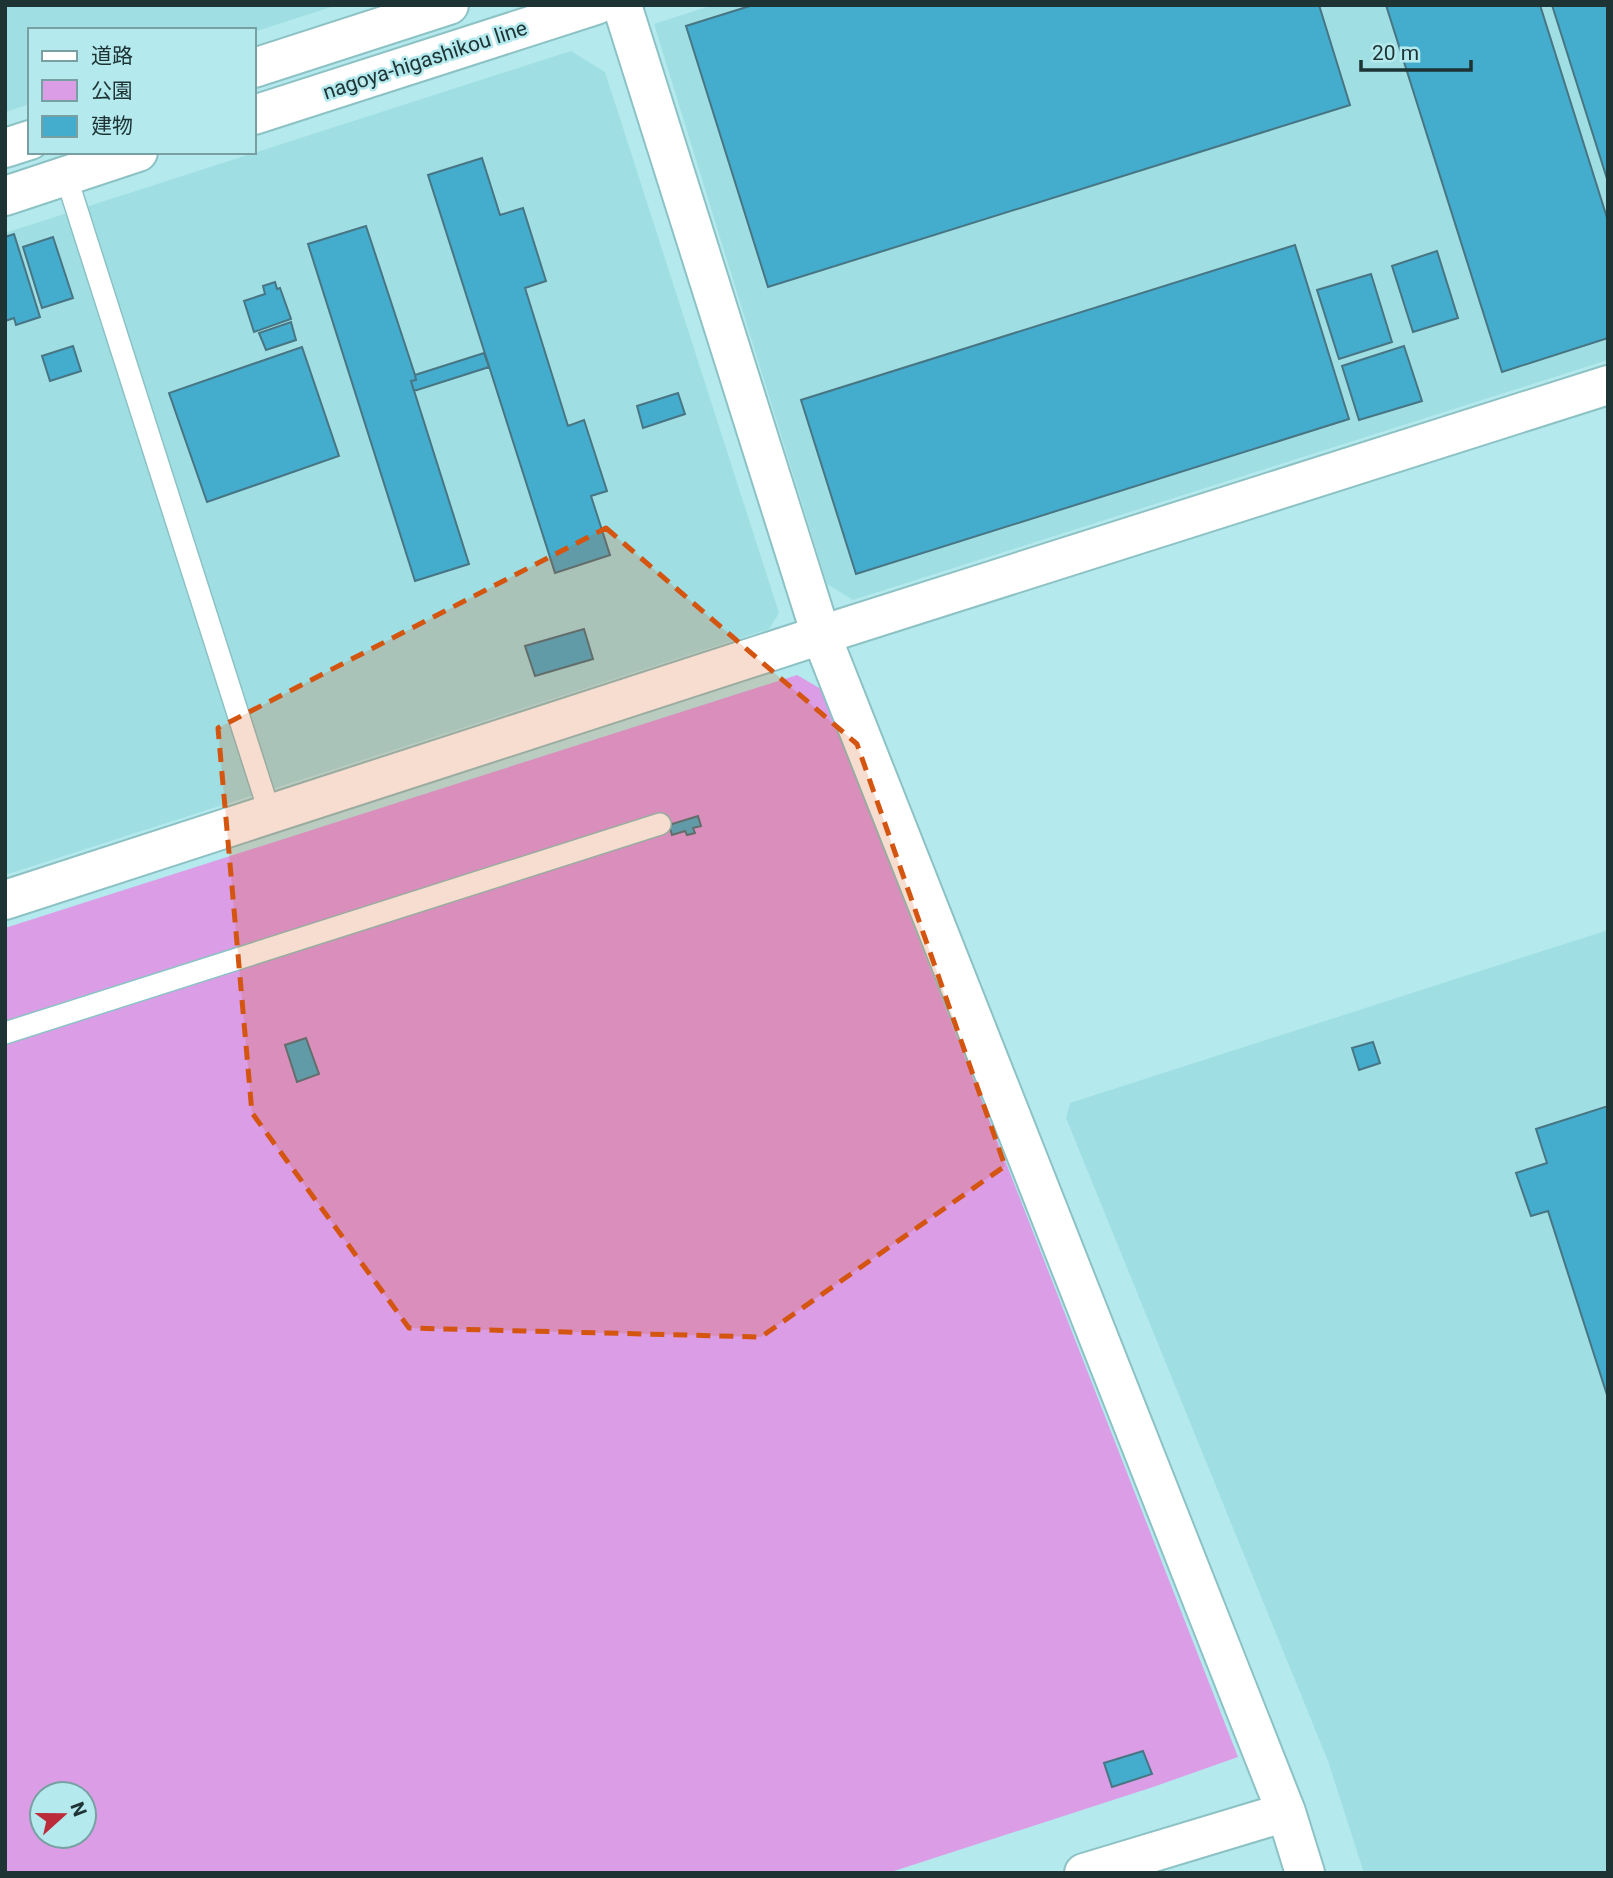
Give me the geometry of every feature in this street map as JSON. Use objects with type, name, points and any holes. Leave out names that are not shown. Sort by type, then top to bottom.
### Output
[{"type":"street","points":[[256,67],[449,5]]},
{"type":"street","name":"nagoya-higashikou line","points":[[256,114],[596,5]]},
{"type":"street","points":[[622,5],[821,635],[1286,1812],[1305,1873]]},
{"type":"street","points":[[5,148],[28,142]]},
{"type":"street","points":[[5,196],[132,154]]},
{"type":"street","points":[[5,900],[821,635],[1608,385]]},
{"type":"street","points":[[1084,1873],[1286,1812]]},
{"type":"lane","points":[[66,176],[270,814]]},
{"type":"lane","points":[[5,1033],[660,824]]},
{"type":"highlighted area","points":[[606,528],[857,744],[1005,1166],[761,1337],[409,1328],[252,1113],[218,728]]},
{"type":"shaded area","points":[[5,5],[337,5],[256,31],[256,28],[28,28],[28,105],[5,112]]},
{"type":"shaded area","points":[[713,5],[1608,5],[1608,360],[853,600],[827,584],[654,24]]},
{"type":"shaded area","points":[[571,51],[605,72],[779,613],[769,629],[5,875],[5,233]]},
{"type":"shaded area","points":[[1608,930],[1608,1873],[1364,1873],[1328,1761],[1066,1118],[1070,1103]]},
{"type":"green space","points":[[797,675],[821,689],[1238,1757],[888,1873],[5,1873],[5,928]]},
{"type":"building","points":[[753,5],[1319,5],[1350,105],[768,287],[686,26]]},
{"type":"building","points":[[1386,5],[1540,5],[1608,221],[1608,338],[1502,372]]},
{"type":"building","points":[[1552,5],[1608,5],[1608,182]]},
{"type":"building","points":[[482,158],[500,215],[523,208],[546,281],[525,288],[568,426],[584,420],[607,491],[591,496],[610,555],[555,573],[428,175]]},
{"type":"building","points":[[366,226],[415,375],[416,380],[411,381],[469,564],[415,581],[308,244]]},
{"type":"building","points":[[14,234],[40,317],[16,325],[14,318],[5,321],[5,237]]},
{"type":"building","points":[[53,237],[73,298],[42,308],[23,247]]},
{"type":"building","points":[[1295,245],[1349,419],[856,574],[801,400]]},
{"type":"building","points":[[1437,251],[1458,318],[1413,332],[1392,266]]},
{"type":"building","points":[[1371,274],[1392,342],[1339,359],[1317,290]]},
{"type":"building","points":[[275,282],[277,289],[280,288],[291,319],[254,332],[244,301],[265,294],[263,286]]},
{"type":"building","points":[[291,322],[296,340],[266,350],[259,333]]},
{"type":"building","points":[[73,346],[81,371],[50,381],[42,356]]},
{"type":"building","points":[[1404,346],[1422,401],[1359,420],[1342,366]]},
{"type":"building","points":[[302,347],[339,456],[207,502],[169,393]]},
{"type":"building","points":[[484,353],[489,367],[414,391],[411,381],[416,380],[415,375]]},
{"type":"building","points":[[678,393],[685,414],[643,428],[637,406]]},
{"type":"building","points":[[584,629],[593,659],[535,676],[525,646]]},
{"type":"building","points":[[698,816],[701,826],[693,828],[695,833],[687,835],[685,831],[672,835],[669,825]]},
{"type":"building","points":[[306,1038],[319,1074],[297,1082],[285,1045]]},
{"type":"building","points":[[1373,1042],[1380,1063],[1359,1070],[1352,1048]]},
{"type":"building","points":[[1608,1106],[1608,1398],[1548,1211],[1531,1216],[1516,1173],[1547,1163],[1536,1129]]},
{"type":"building","points":[[1143,1751],[1152,1774],[1112,1787],[1104,1763]]}]
